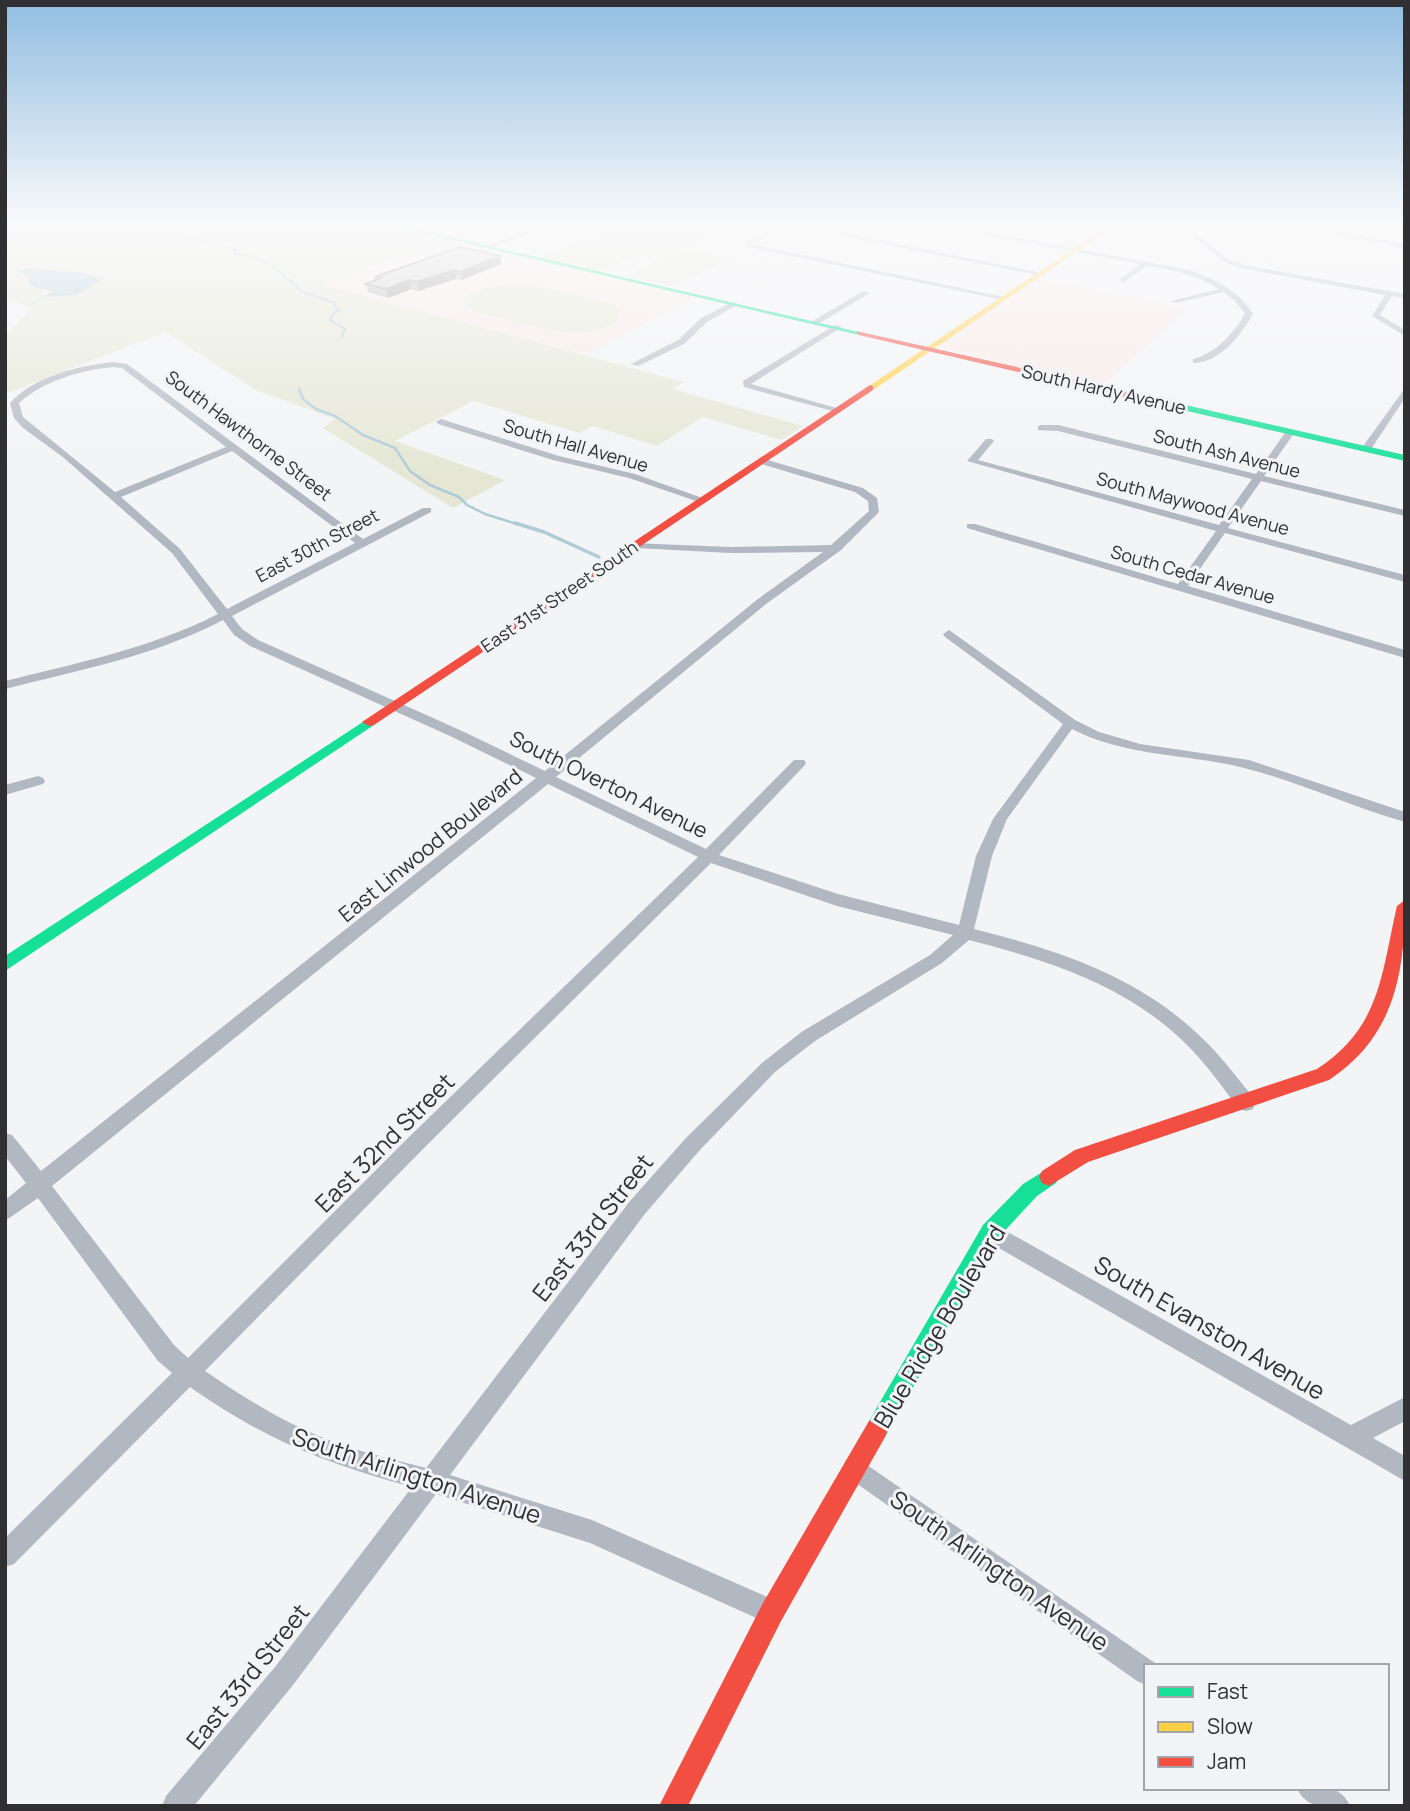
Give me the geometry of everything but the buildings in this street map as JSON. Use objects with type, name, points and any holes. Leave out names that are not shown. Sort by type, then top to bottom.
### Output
[{"type":"street","points":[[635,364],[681,342],[705,320],[723,311]]},
{"type":"street","name":"South Hardy Avenue","points":[[764,311],[1405,458]]},
{"type":"street","points":[[815,322],[835,311]]},
{"type":"street","name":"East 31st Street South","points":[[5,965],[986,311]]},
{"type":"street","points":[[1196,361],[1211,357],[1244,324],[1249,314],[1247,311]]},
{"type":"street","points":[[1379,311],[1376,316],[1405,334]]},
{"type":"street","points":[[837,411],[748,387],[746,383],[838,327]]},
{"type":"street","name":"South Overton Avenue","points":[[112,363],[41,385],[23,394],[14,407],[25,425],[115,496],[176,551],[238,632],[254,643],[394,706],[710,856],[782,883],[1052,957],[1096,974],[1140,997],[1198,1045],[1246,1103]]},
{"type":"street","name":"South Hawthorne Street","points":[[112,363],[124,366],[361,543]]},
{"type":"street","points":[[1366,449],[1405,391]]},
{"type":"street","name":"South Hall Avenue","points":[[441,422],[556,458],[632,476],[703,500]]},
{"type":"street","name":"South Ash Avenue","points":[[1041,428],[1058,428],[1405,513]]},
{"type":"street","points":[[1180,589],[1290,432]]},
{"type":"street","name":"South Maywood Avenue","points":[[989,441],[972,461],[1405,579]]},
{"type":"street","points":[[115,496],[234,447]]},
{"type":"street","name":"East Linwood Boulevard","points":[[5,1212],[726,633],[755,604],[837,548],[874,512],[873,500],[849,486],[761,461]]},
{"type":"street","name":"East 30th Street","points":[[5,685],[154,647],[186,635],[427,510]]},
{"type":"street","name":"South Cedar Avenue","points":[[971,526],[1405,654]]},
{"type":"street","points":[[635,545],[732,550],[837,548]]},
{"type":"street","points":[[949,634],[1070,723],[1102,738],[1129,746],[1249,764],[1405,817]]},
{"type":"street","points":[[965,934],[984,856],[1000,820],[1070,723]]},
{"type":"street","name":"East 32nd Street","points":[[5,1555],[190,1374],[419,1140],[710,856],[799,764]]},
{"type":"street","points":[[5,790],[38,781]]},
{"type":"street","name":"Blue Ridge Boulevard","points":[[673,1806],[772,1612],[990,1231],[1030,1190],[1082,1156],[1323,1075],[1348,1057],[1366,1035],[1377,1011],[1405,906]]},
{"type":"street","name":"East 33rd Street","points":[[176,1806],[284,1676],[637,1208],[692,1145],[779,1059],[809,1036],[936,959],[965,934]]},
{"type":"street","name":"South Arlington Avenue","points":[[5,1141],[166,1353],[190,1374],[242,1410],[292,1436],[347,1458],[431,1481],[592,1532],[772,1612]]},
{"type":"street","name":"South Evanston Avenue","points":[[990,1231],[1405,1469]]},
{"type":"street","points":[[1351,1438],[1405,1408]]},
{"type":"street","name":"South Arlington Avenue","points":[[855,1468],[1144,1671]]},
{"type":"street","points":[[1314,1790],[1336,1806]]},
{"type":"shaded area","points":[[416,311],[670,311],[584,356]]},
{"type":"shaded area","points":[[991,311],[1185,311],[1101,387],[938,347]]},
{"type":"green space","points":[[30,311],[418,311],[684,382],[673,389],[803,426],[782,440],[703,417],[657,446],[593,426],[580,433],[473,401],[395,441],[505,480],[453,508],[323,428],[335,419],[256,390],[165,332],[5,394],[5,336]]},
{"type":"green space","points":[[474,311],[620,311],[619,319],[607,327],[579,333]]},
{"type":"waterway","points":[[339,311],[330,320],[345,329],[341,337]]},
{"type":"waterway","points":[[299,389],[303,399],[316,409],[335,416],[363,435],[395,448],[410,471],[430,485],[459,497],[467,505],[485,514],[520,525]]},
{"type":"waterway","points":[[515,523],[544,532],[599,557]]},
{"type":"traffic: fast","points":[[761,311],[859,333]]},
{"type":"traffic: fast","points":[[1168,404],[1405,458]]},
{"type":"traffic: fast","points":[[5,965],[369,722]]},
{"type":"traffic: fast","points":[[877,1429],[990,1232],[1030,1190],[1049,1177]]},
{"type":"traffic: slow","points":[[870,388],[986,311]]},
{"type":"traffic: jam","points":[[859,333],[1168,404]]},
{"type":"traffic: jam","points":[[369,722],[870,388]]},
{"type":"traffic: jam","points":[[1049,1177],[1082,1156],[1323,1075],[1341,1063],[1357,1048],[1376,1017],[1389,980],[1405,906]]},
{"type":"traffic: jam","points":[[673,1806],[772,1612],[877,1429]]}]
